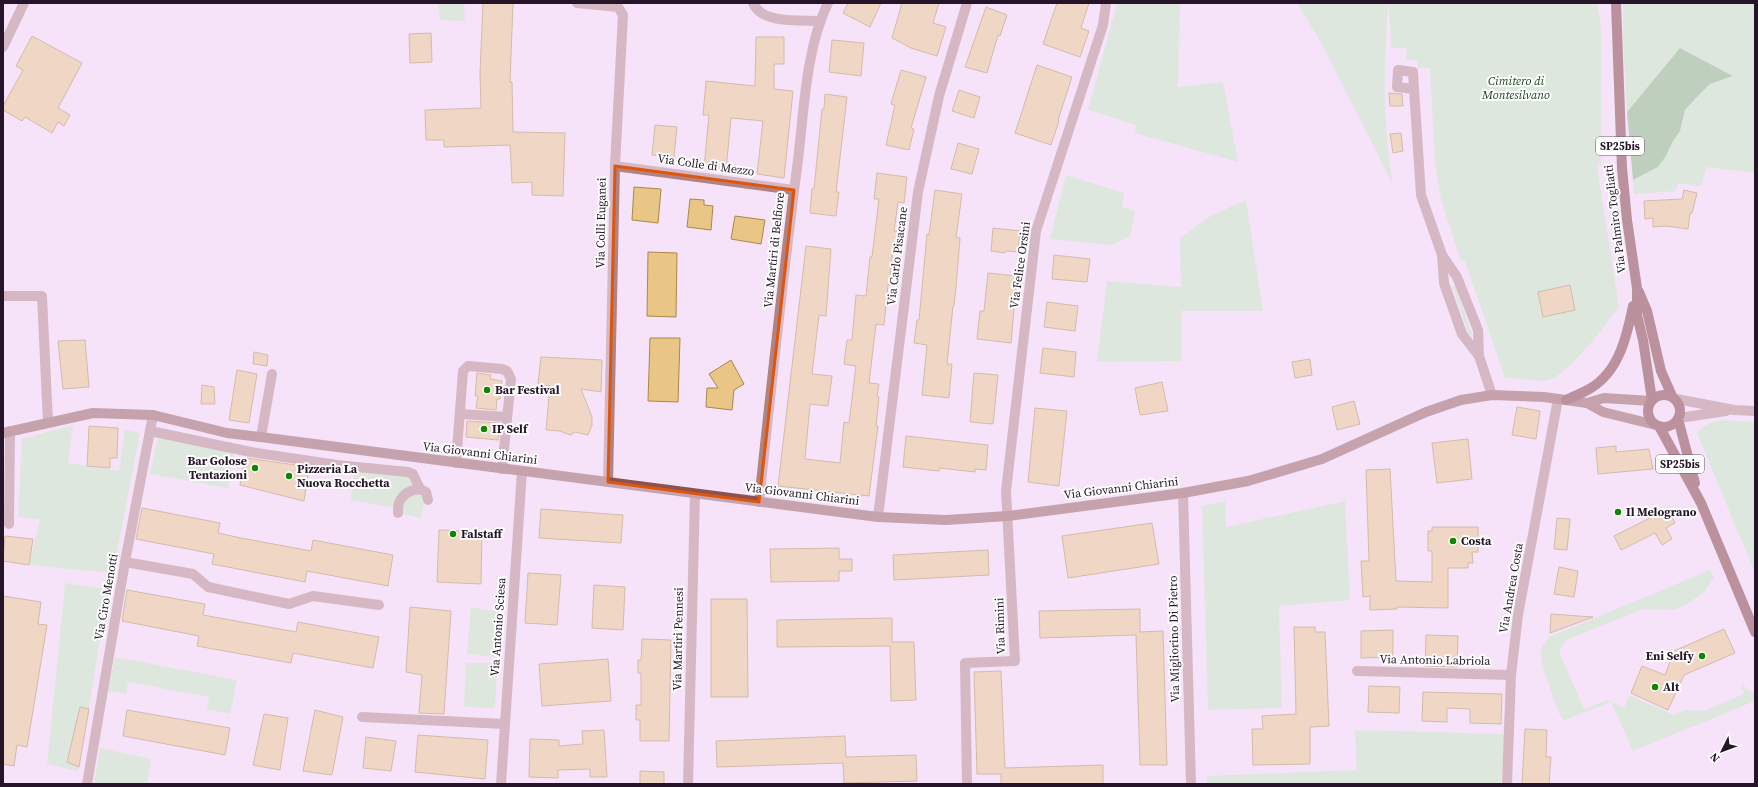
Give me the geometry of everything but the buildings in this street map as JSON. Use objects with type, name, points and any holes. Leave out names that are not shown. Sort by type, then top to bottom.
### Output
[{"type":"main road","name":"Via Palmiro Togliatti","points":[[1616,3],[1622,168],[1627,220],[1637,288],[1637,315],[1644,346],[1652,400]]},
{"type":"main road","name":"Via Palmiro Togliatti","points":[[1637,288],[1647,311],[1661,371],[1674,398]]},
{"type":"main road","points":[[1562,399],[1595,385],[1612,367],[1619,355],[1626,336],[1637,288]]},
{"type":"main road","name":"Via Giovanni Chiarini","points":[[7,432],[93,413],[153,415],[227,433],[878,517],[946,520],[1008,516],[1183,493],[1248,482],[1322,458],[1426,412],[1461,400],[1492,395],[1562,399],[1587,403],[1603,412],[1657,426]]},
{"type":"main road","points":[[1659,395],[1674,398],[1681,408],[1679,419],[1670,426],[1657,426],[1649,416],[1648,408],[1652,400],[1659,395]]},
{"type":"main road","name":"Via Giovanni Chiarini","points":[[1587,403],[1604,398],[1652,400]]},
{"type":"main road","name":"SP25bis","points":[[1679,419],[1700,503]]},
{"type":"main road","name":"SP25bis","points":[[1657,426],[1700,503],[1755,632]]},
{"type":"street","points":[[3,47],[24,3]]},
{"type":"street","name":"Via Colli Euganei","points":[[577,3],[618,8],[623,15],[615,166],[608,482]]},
{"type":"street","name":"Via Martiri di Belfiore","points":[[759,502],[794,190],[812,48],[819,21],[828,3]]},
{"type":"street","name":"Via Carlo Pisacane","points":[[878,517],[918,192],[939,96],[967,3]]},
{"type":"street","name":"Via Felice Orsini","points":[[1008,516],[1006,491],[1036,231],[1103,26],[1106,3]]},
{"type":"street","points":[[754,4],[758,12],[772,18],[819,21]]},
{"type":"street","points":[[1414,89],[1421,195],[1442,255],[1457,277],[1478,330],[1479,356],[1492,395]]},
{"type":"street","name":"Via Colle di Mezzo","points":[[615,166],[794,190]]},
{"type":"street","points":[[1442,255],[1444,283],[1462,334],[1479,356]]},
{"type":"street","points":[[3,296],[42,296],[48,423]]},
{"type":"street","points":[[456,462],[461,414],[463,371],[468,366],[502,369],[510,374],[511,379],[502,469]]},
{"type":"street","points":[[261,437],[272,374]]},
{"type":"street","points":[[1674,398],[1734,410],[1755,411]]},
{"type":"street","name":"Via Andrea Costa","points":[[1507,784],[1512,675],[1518,615],[1562,399]]},
{"type":"street","points":[[1679,419],[1734,410]]},
{"type":"street","points":[[461,414],[507,417]]},
{"type":"street","name":"Via Ciro Menotti","points":[[87,784],[125,562],[153,415]]},
{"type":"street","points":[[150,431],[251,452],[337,465],[408,472],[413,474],[420,489]]},
{"type":"street","points":[[7,432],[9,524]]},
{"type":"street","name":"Via Antonio Sciesa","points":[[501,784],[522,471]]},
{"type":"street","points":[[398,513],[399,503],[403,497],[414,489],[420,489],[426,492],[428,500]]},
{"type":"street","name":"Via Migliorino Di Pietro","points":[[1183,493],[1191,784]]},
{"type":"street","name":"Via Martiri Pennesi","points":[[688,784],[695,494]]},
{"type":"street","name":"Via Rimini","points":[[967,784],[965,663],[1014,661],[1008,516]]},
{"type":"street","points":[[125,562],[193,574],[208,587],[289,604],[313,596],[379,605]]},
{"type":"street","name":"Via Antonio Labriola","points":[[1357,671],[1512,675]]},
{"type":"street","points":[[362,717],[505,724]]},
{"type":"highlighted area","points":[[615,166],[794,190],[759,502],[608,482]]},
{"type":"green space","points":[[438,3],[464,3],[465,21],[440,20]]},
{"type":"green space","points":[[1180,3],[1178,87],[1223,82],[1238,162],[1135,133],[1136,125],[1088,110],[1117,4]]},
{"type":"green space","name":"Cimitero di Montesilvano","points":[[1297,3],[1597,3],[1601,25],[1601,164],[1597,166],[1619,307],[1576,360],[1566,369],[1548,380],[1505,378],[1465,261],[1461,261],[1441,200],[1435,164],[1430,68],[1418,68],[1418,61],[1407,60],[1406,48],[1391,48],[1389,4],[1387,13],[1385,95],[1386,131],[1393,185],[1322,44]]},
{"type":"green space","points":[[1623,3],[1755,3],[1755,173],[1706,167],[1702,185],[1699,186],[1678,183],[1676,191],[1634,194],[1633,180],[1658,167],[1680,131],[1685,110],[1710,84],[1733,76],[1680,48],[1627,112],[1623,37]]},
{"type":"green space","points":[[1680,48],[1733,76],[1710,84],[1695,99],[1685,110],[1680,131],[1658,167],[1633,180],[1627,112]]},
{"type":"green space","points":[[1066,175],[1124,193],[1122,207],[1135,211],[1130,236],[1111,245],[1050,239]]},
{"type":"green space","points":[[1246,200],[1263,311],[1181,311],[1181,361],[1097,362],[1107,281],[1181,287],[1180,238],[1212,215]]},
{"type":"green space","points":[[1455,285],[1472,334],[1469,335],[1452,286]]},
{"type":"green space","points":[[1722,420],[1755,422],[1755,573],[1697,433],[1708,424]]},
{"type":"green space","points":[[73,425],[68,463],[119,471],[125,430],[140,433],[113,573],[29,565],[40,520],[18,517],[22,439]]},
{"type":"green space","points":[[161,436],[234,451],[228,488],[150,474],[157,440]]},
{"type":"green space","points":[[354,469],[413,475],[426,493],[421,518],[401,514],[405,502],[395,508],[351,500]]},
{"type":"green space","points":[[1225,501],[1226,527],[1345,501],[1350,600],[1279,606],[1282,708],[1208,710],[1202,506]]},
{"type":"green space","points":[[1710,570],[1714,577],[1704,592],[1686,605],[1673,610],[1643,609],[1566,640],[1560,649],[1560,654],[1584,709],[1607,700],[1624,708],[1629,695],[1674,715],[1685,710],[1704,711],[1744,694],[1741,684],[1755,694],[1755,701],[1633,751],[1611,702],[1565,720],[1561,718],[1542,662],[1541,648],[1549,637]]},
{"type":"green space","points":[[65,583],[108,589],[86,727],[67,762],[79,767],[78,771],[47,764]]},
{"type":"green space","points":[[471,607],[501,612],[497,657],[467,654]]},
{"type":"green space","points":[[115,657],[237,680],[230,714],[207,709],[209,697],[128,682],[126,694],[108,691]]},
{"type":"green space","points":[[466,663],[497,663],[495,708],[464,707]]},
{"type":"green space","points":[[1355,730],[1505,734],[1501,784],[1207,784],[1207,776],[1357,770]]},
{"type":"green space","points":[[100,748],[151,759],[147,784],[94,784]]},
{"type":"place","name":"Bar Festival","points":[[487,390]]},
{"type":"place","name":"IP Self","points":[[484,429]]},
{"type":"place","name":"Bar Golose Tentazioni","points":[[255,468]]},
{"type":"place","name":"Pizzeria La Nuova Rocchetta","points":[[289,476]]},
{"type":"place","name":"Il Melograno","points":[[1618,512]]},
{"type":"place","name":"Falstaff","points":[[453,534]]},
{"type":"place","name":"Costa","points":[[1453,541]]},
{"type":"place","name":"Eni Selfy","points":[[1702,656]]},
{"type":"place","name":"Alt","points":[[1655,687]]}]
